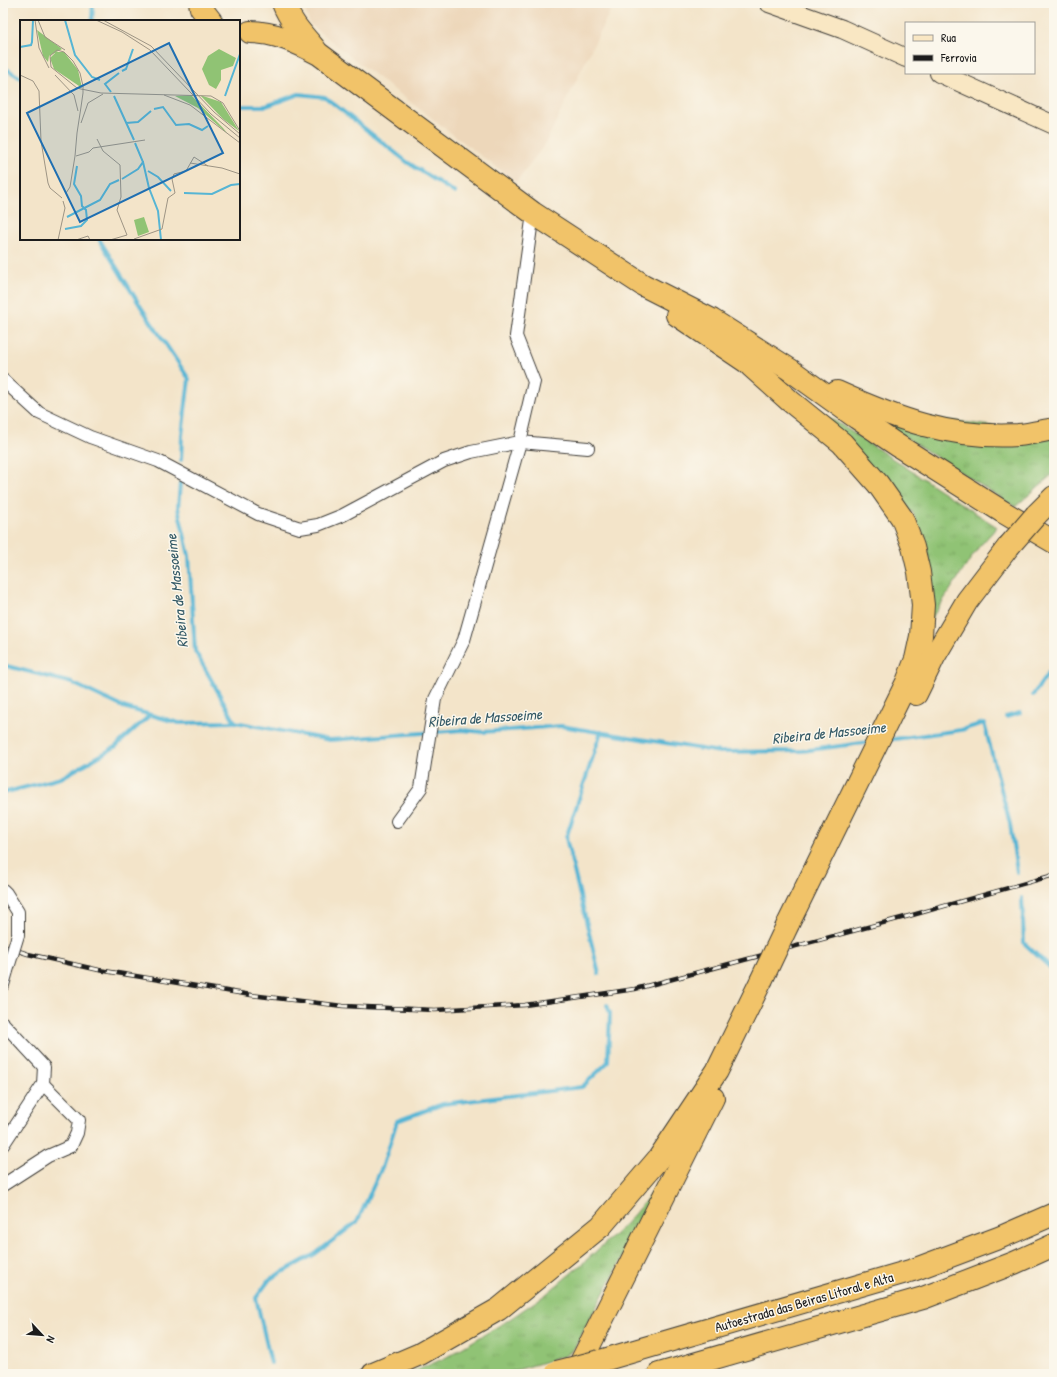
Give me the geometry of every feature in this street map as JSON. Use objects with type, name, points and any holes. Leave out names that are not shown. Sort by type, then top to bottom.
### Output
[{"type":"highway","points":[[200,3],[204,13],[210,20]]},
{"type":"highway","points":[[245,33],[262,27],[271,20],[279,3]]},
{"type":"highway","points":[[283,3],[287,15],[319,54]]},
{"type":"highway","points":[[245,33],[260,32],[296,42],[319,54],[533,213],[644,285],[712,320],[789,369],[897,445],[1003,512],[1054,542]]},
{"type":"highway","points":[[644,285],[673,312],[751,366],[791,390],[996,522],[1054,553]]},
{"type":"highway","points":[[560,1373],[669,1185],[907,682],[916,659],[921,636],[923,605],[919,572],[915,553],[902,518],[878,484],[842,443],[790,402],[751,366]]},
{"type":"highway","points":[[789,369],[869,406],[922,426],[963,434],[1018,435],[1054,429]]},
{"type":"highway","points":[[373,1374],[420,1354],[499,1309],[601,1226],[659,1158],[713,1077],[800,923],[934,657],[967,601],[1009,546],[1036,515],[1054,498]]},
{"type":"highway","name":"Autoestrada das Beiras Litoral e Alta","points":[[560,1373],[913,1270],[1001,1237],[1054,1214]]},
{"type":"highway","name":"Autoestrada das Beiras Litoral e Alta","points":[[659,1374],[923,1298],[1014,1263],[1054,1245]]},
{"type":"main road","points":[[769,3],[842,29],[905,58]]},
{"type":"main road","points":[[941,74],[1054,125]]},
{"type":"street","points":[[397,821],[421,788],[435,699],[464,640],[520,442],[534,382],[516,336],[533,213]]},
{"type":"street","points":[[3,380],[39,413],[90,437],[158,461],[258,514],[300,528],[318,524],[343,515],[444,460],[471,452],[520,442],[588,448]]},
{"type":"street","points":[[3,890],[18,912],[18,935],[3,985]]},
{"type":"street","points":[[3,1023],[44,1067],[43,1084],[3,1145]]},
{"type":"street","points":[[3,1185],[48,1156],[71,1146],[77,1133],[79,1120],[43,1084]]},
{"type":"shaded area","points":[[306,3],[614,3],[545,144],[516,182],[310,24],[306,12]]},
{"type":"green space","points":[[858,407],[1054,435],[1054,473],[1015,507]]},
{"type":"green space","points":[[818,410],[997,527],[978,548],[929,622],[932,586],[926,544],[912,511],[908,513]]},
{"type":"green space","points":[[666,1176],[575,1347],[565,1356],[503,1374],[408,1374],[445,1358],[507,1321],[545,1295],[625,1225]]},
{"type":"waterway","name":"Ribeira de Massoeime","points":[[92,20],[93,3]]},
{"type":"waterway","points":[[3,67],[20,77]]},
{"type":"waterway","points":[[240,106],[266,106],[299,94],[325,97],[407,162],[455,193]]},
{"type":"waterway","name":"Ribeira de Massoeime","points":[[100,240],[141,307],[189,379],[182,435],[181,460]]},
{"type":"waterway","name":"Ribeira de Massoeime","points":[[180,483],[178,508],[189,556],[195,651],[235,722],[330,740],[462,730],[483,732],[561,726],[720,752],[802,751],[870,742]]},
{"type":"waterway","points":[[3,665],[72,683],[123,707],[179,723],[235,722]]},
{"type":"waterway","name":"Ribeira de Massoeime","points":[[1033,695],[1049,672],[1054,669]]},
{"type":"waterway","name":"Ribeira de Massoeime","points":[[1006,717],[1020,713]]},
{"type":"waterway","points":[[3,793],[61,778],[115,747],[150,715]]},
{"type":"waterway","points":[[887,740],[961,730],[984,723],[1010,824],[1017,872]]},
{"type":"waterway","points":[[599,974],[566,838],[601,732]]},
{"type":"waterway","points":[[1022,898],[1024,943],[1054,971]]},
{"type":"waterway","points":[[271,1363],[256,1298],[270,1279],[315,1254],[357,1222],[383,1165],[397,1121],[443,1104],[582,1087],[608,1062],[610,1013],[607,1005]]},
{"type":"railway","points":[[3,946],[28,954],[99,970],[251,995],[343,1006],[435,1010],[525,1005],[635,989],[909,916],[1054,875]]}]
